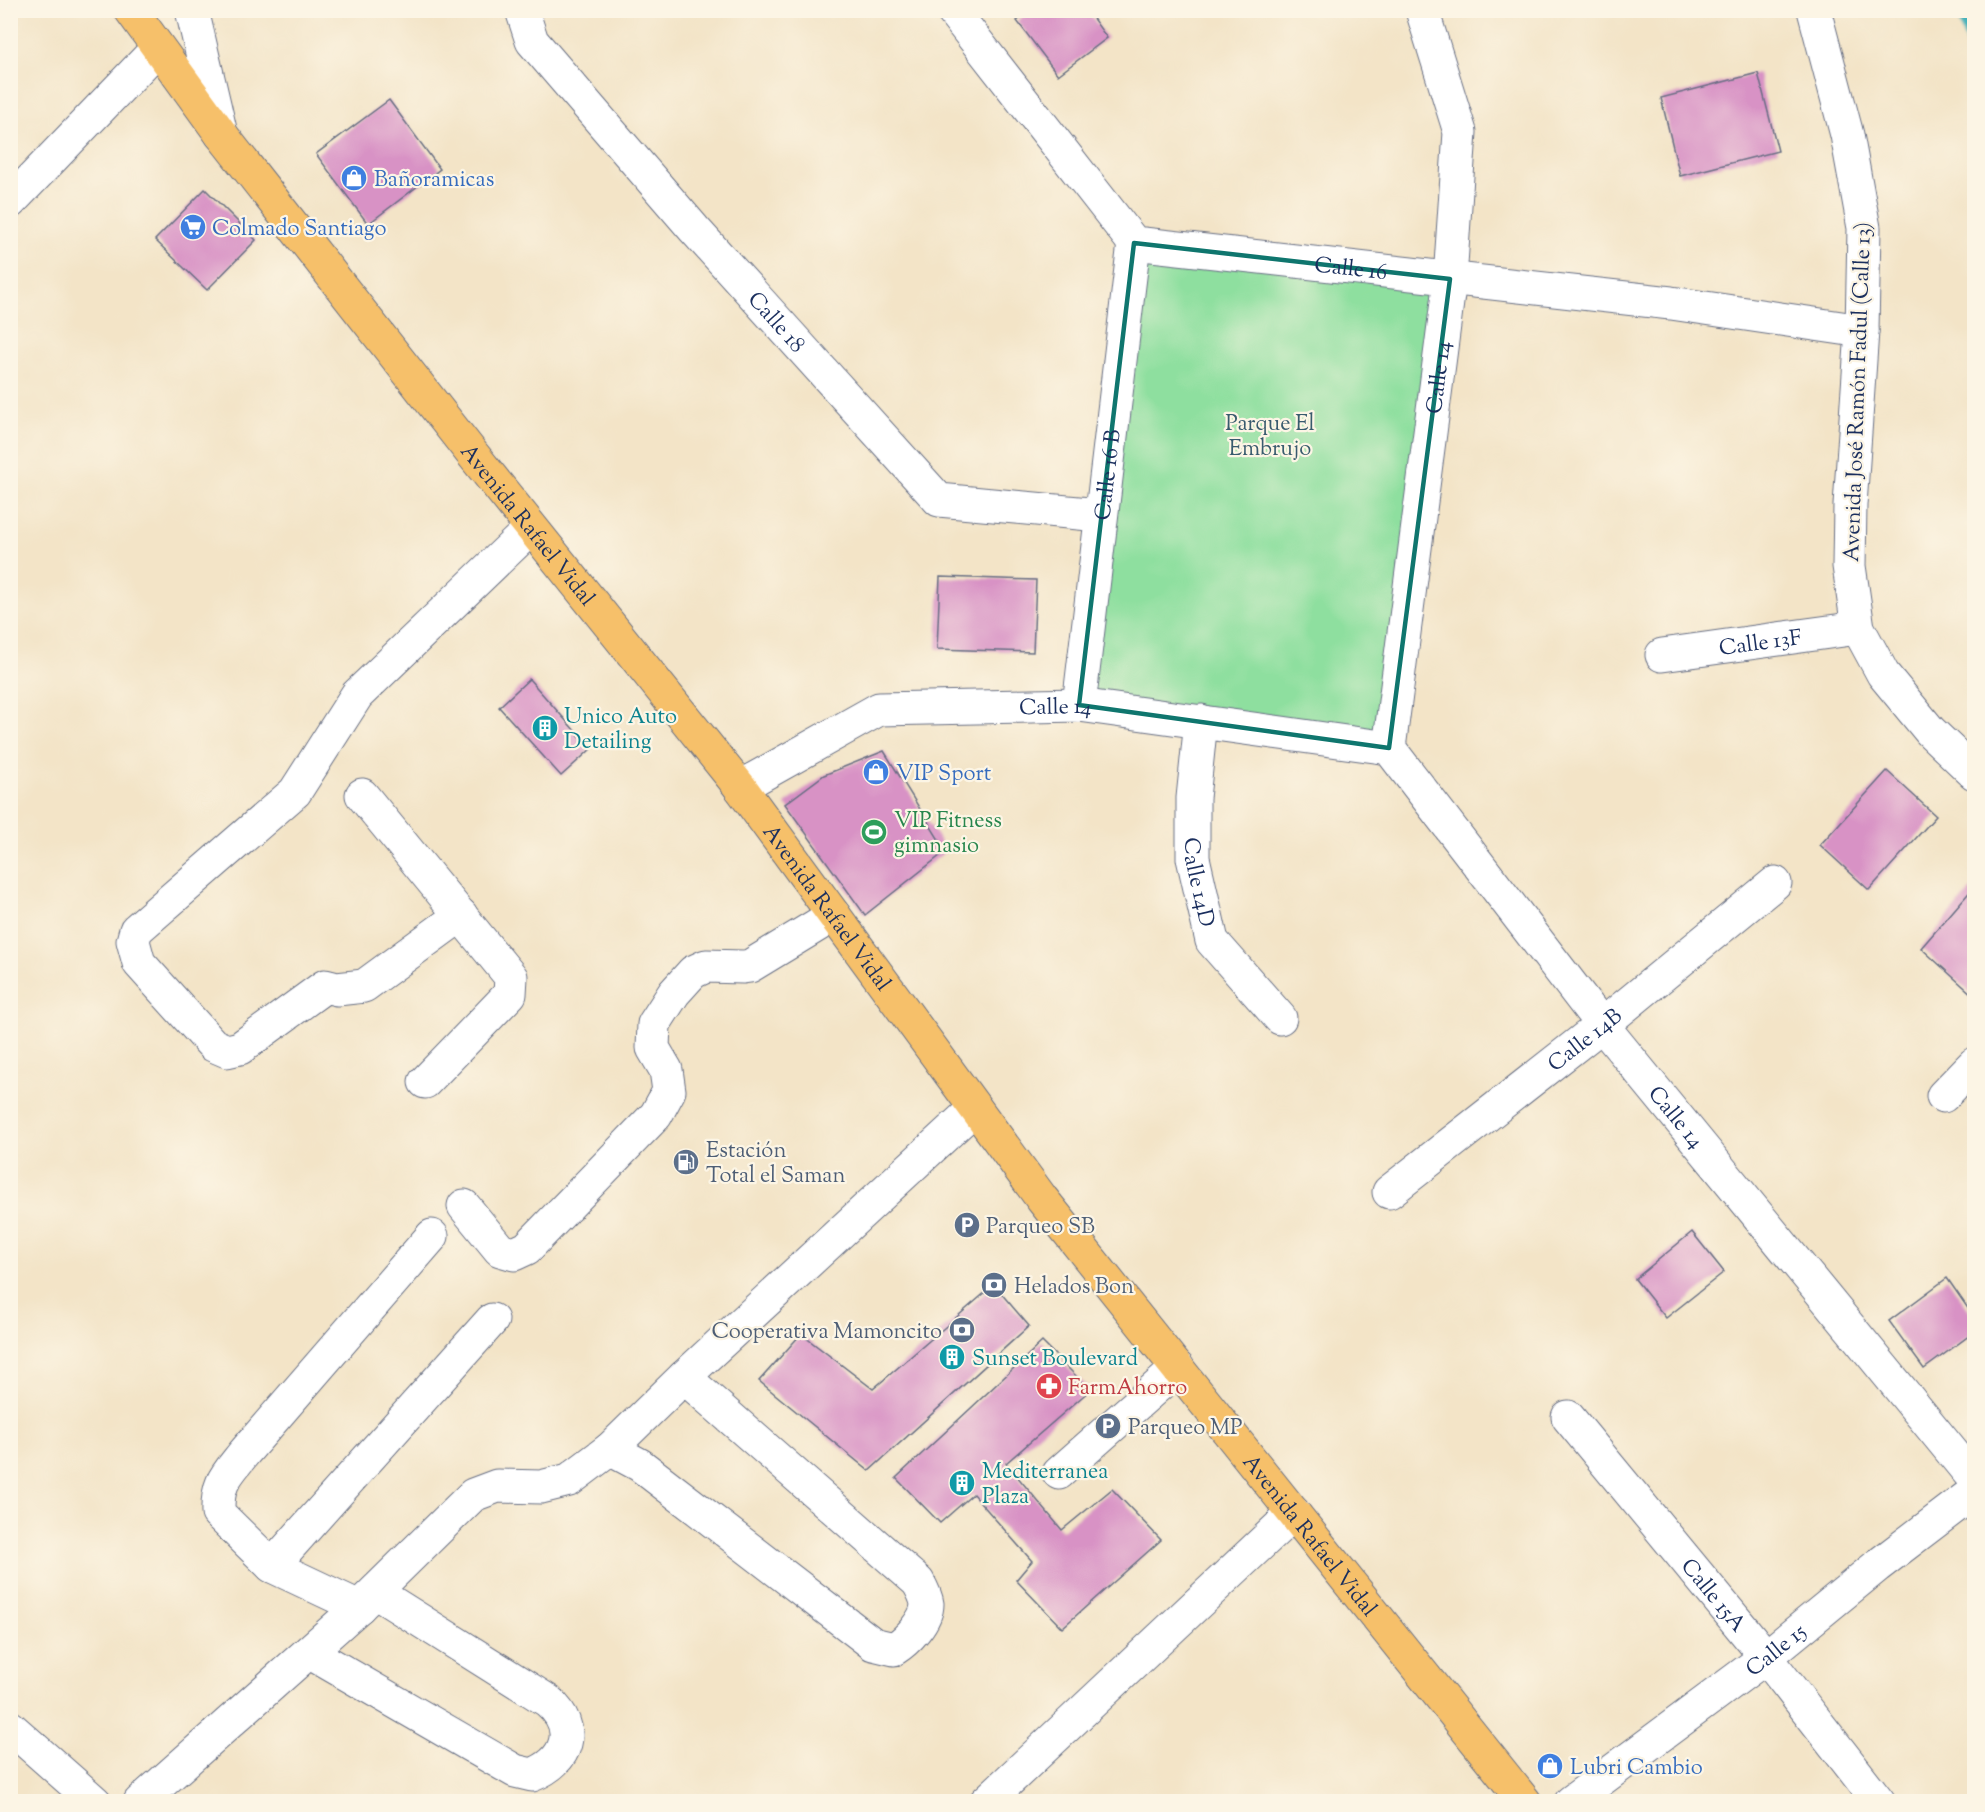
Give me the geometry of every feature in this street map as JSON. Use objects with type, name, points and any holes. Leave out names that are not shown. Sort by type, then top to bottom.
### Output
[{"type":"main road","name":"Avenida Rafael Vidal","points":[[131,10],[220,134],[740,788],[1042,1199],[1525,1802]]},
{"type":"street","points":[[192,10],[220,134]]},
{"type":"street","name":"Calle 18","points":[[522,10],[532,41],[547,59],[694,229],[939,500],[1100,515]]},
{"type":"street","points":[[952,10],[1134,243]]},
{"type":"street","name":"Calle 14","points":[[1389,748],[1450,279],[1460,132],[1422,10]]},
{"type":"street","name":"Avenida José Ramón Fadul (Calle 13)","points":[[1814,10],[1847,135],[1864,228],[1862,332],[1849,566],[1858,628],[1883,674],[1930,730],[1974,773]]},
{"type":"street","points":[[10,202],[158,48]]},
{"type":"street","name":"Calle 16 B","points":[[1079,705],[1134,243]]},
{"type":"street","name":"Calle 16","points":[[1134,243],[1671,303],[1862,332]]},
{"type":"street","points":[[461,915],[364,986],[337,989],[325,986],[240,1048],[227,1051],[213,1045],[139,963],[134,941],[136,930],[295,792],[357,695],[531,528]]},
{"type":"street","name":"Calle 13F","points":[[1662,655],[1858,628]]},
{"type":"street","name":"Calle 14","points":[[740,788],[879,709],[1079,705],[1389,748],[1602,1025],[1974,1479]]},
{"type":"street","name":"Calle 14D","points":[[1201,721],[1193,798],[1193,858],[1212,941],[1280,1018]]},
{"type":"street","points":[[362,795],[511,976],[510,994],[425,1082]]},
{"type":"street","name":"Calle 14B","points":[[1389,1192],[1602,1025],[1775,883]]},
{"type":"street","points":[[464,1206],[500,1250],[507,1254],[514,1254],[527,1248],[656,1115],[669,1091],[666,1070],[654,1048],[654,1024],[674,993],[693,972],[706,966],[743,968],[750,966],[834,915]]},
{"type":"street","points":[[1943,1096],[1974,1064]]},
{"type":"street","points":[[140,1802],[367,1599],[473,1496],[497,1486],[541,1487],[569,1480],[610,1449],[684,1377],[975,1108]]},
{"type":"street","points":[[309,1652],[516,1771],[532,1775],[553,1763],[566,1744],[566,1725],[560,1712],[548,1701],[367,1599],[272,1566],[218,1513],[218,1494],[223,1479],[432,1236]]},
{"type":"street","points":[[272,1566],[492,1320]]},
{"type":"street","points":[[1059,1473],[1178,1368]]},
{"type":"street","points":[[610,1449],[640,1466],[873,1644],[894,1649],[906,1642],[915,1632],[927,1607],[925,1594],[918,1582],[684,1377]]},
{"type":"street","name":"Calle 15A","points":[[1568,1417],[1766,1657],[1879,1802]]},
{"type":"street","name":"Calle 15","points":[[1571,1802],[1766,1657],[1877,1566],[1974,1492]]},
{"type":"street","points":[[986,1802],[1294,1513]]},
{"type":"street","points":[[10,1727],[95,1802]]},
{"type":"highlighted area","points":[[1134,243],[1450,279],[1389,748],[1079,705]]},
{"type":"green space","name":"Parque El Embrujo","points":[[1134,243],[1450,279],[1389,748],[1079,705]]},
{"type":"building","points":[[1031,10],[1087,10],[1107,38],[1058,75],[1017,21]]},
{"type":"building","points":[[1758,73],[1778,151],[1680,176],[1661,98]]},
{"type":"building","points":[[389,100],[440,169],[368,224],[316,154]]},
{"type":"building","points":[[205,189],[256,240],[207,290],[155,240]]},
{"type":"building","points":[[940,577],[1036,580],[1033,652],[937,649]]},
{"type":"building","name":"Unico Auto Detailing","points":[[529,679],[591,749],[561,776],[499,707]]},
{"type":"building","points":[[884,751],[946,851],[865,915],[785,804],[824,775]]},
{"type":"building","points":[[1887,771],[1936,816],[1869,890],[1820,845]]},
{"type":"building","points":[[1974,887],[1974,996],[1921,948]]},
{"type":"building","points":[[1692,1232],[1724,1272],[1666,1318],[1635,1279]]},
{"type":"building","points":[[1947,1278],[1974,1317],[1974,1332],[1924,1369],[1889,1321]]},
{"type":"building","name":"Sunset Boulevard","points":[[994,1285],[1029,1326],[869,1471],[759,1381],[801,1334],[873,1389]]},
{"type":"building","name":"Mediterranea Plaza","points":[[1042,1342],[1090,1390],[1006,1463],[1062,1530],[1112,1489],[1161,1540],[1062,1628],[1016,1580],[1032,1561],[973,1494],[940,1523],[896,1478]]},
{"type":"waterway","points":[[1960,10],[1974,55]]},
{"type":"place","name":"Bañoramicas","points":[[354,178]]},
{"type":"place","name":"Colmado Santiago","points":[[193,227]]},
{"type":"place","name":"Unico Auto Detailing","points":[[545,728]]},
{"type":"place","name":"VIP Sport","points":[[876,772]]},
{"type":"place","name":"VIP Fitness gimnasio","points":[[874,832]]},
{"type":"place","name":"Estación Total el Saman","points":[[686,1162]]},
{"type":"place","name":"Parqueo SB","points":[[967,1225]]},
{"type":"place","name":"Helados Bon","points":[[994,1285]]},
{"type":"place","name":"Cooperativa Mamoncito","points":[[962,1330]]},
{"type":"place","name":"Sunset Boulevard","points":[[952,1357]]},
{"type":"place","name":"FarmAhorro","points":[[1049,1386]]},
{"type":"place","name":"Parqueo MP","points":[[1108,1426]]},
{"type":"place","name":"Mediterranea Plaza","points":[[962,1483]]},
{"type":"place","name":"Lubri Cambio","points":[[1550,1766]]}]
